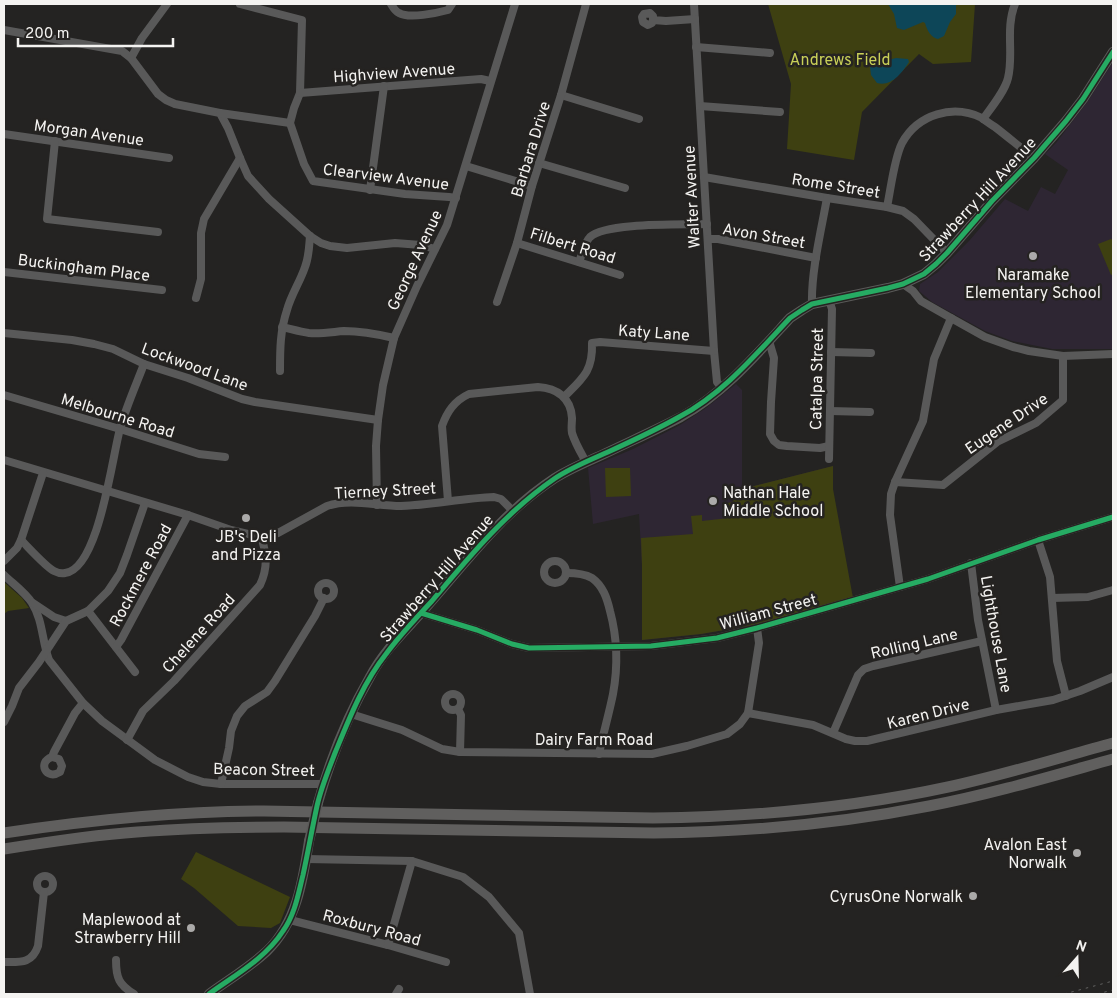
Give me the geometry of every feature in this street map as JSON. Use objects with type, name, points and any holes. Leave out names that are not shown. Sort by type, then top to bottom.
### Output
[{"type":"highway","points":[[4,833],[106,819],[180,813],[654,818],[774,813],[856,804],[938,789],[1010,772],[1113,743]]},
{"type":"highway","points":[[4,850],[136,832],[228,827],[654,833],[765,829],[849,820],[932,806],[986,794],[1113,759]]},
{"type":"main road","name":"Strawberry Hill Avenue","points":[[209,994],[221,991],[267,951],[290,920],[297,901],[323,784],[351,714],[370,676],[400,635],[513,511],[556,477],[635,440],[699,405],[731,380],[790,318],[812,304],[903,284],[924,274],[947,253],[1066,121],[1083,99],[1113,52]]},
{"type":"street","points":[[131,58],[142,38],[167,4]]},
{"type":"street","points":[[4,30],[122,51],[131,58],[158,94],[175,104],[220,113],[290,123],[300,93],[302,20],[240,4]]},
{"type":"street","points":[[391,4],[400,14],[408,15],[436,14],[448,10],[452,4]]},
{"type":"street","name":"George Avenue","points":[[377,504],[376,446],[378,420],[383,385],[394,338],[447,225],[514,4]]},
{"type":"street","name":"Barbara Drive","points":[[496,302],[517,242],[586,4]]},
{"type":"street","name":"Walter Avenue","points":[[694,4],[716,382],[721,388]]},
{"type":"street","points":[[983,119],[1008,81],[1010,25],[1015,4]]},
{"type":"street","points":[[653,20],[695,19]]},
{"type":"street","points":[[696,48],[770,53]]},
{"type":"street","name":"Highview Avenue","points":[[300,93],[482,79],[490,81]]},
{"type":"street","points":[[370,190],[384,86]]},
{"type":"street","points":[[561,95],[639,119]]},
{"type":"street","points":[[700,106],[780,112]]},
{"type":"street","points":[[887,207],[896,161],[902,144],[912,129],[926,119],[942,113],[966,112],[983,119],[1034,158]]},
{"type":"street","points":[[220,113],[248,176],[257,187],[310,236],[330,246],[347,248],[395,243],[421,245],[435,249]]},
{"type":"street","name":"Clearview Avenue","points":[[290,123],[304,164],[313,181],[370,190],[456,198]]},
{"type":"street","name":"Morgan Avenue","points":[[4,134],[170,158]]},
{"type":"street","points":[[55,141],[47,219],[158,232]]},
{"type":"street","points":[[196,298],[200,280],[201,234],[204,219],[240,158]]},
{"type":"street","points":[[539,163],[625,188]]},
{"type":"street","points":[[466,166],[532,186]]},
{"type":"street","name":"Rome Street","points":[[704,177],[887,207],[903,212],[914,219],[947,253]]},
{"type":"street","points":[[812,304],[816,258],[827,198]]},
{"type":"street","points":[[580,262],[588,240],[596,233],[617,228],[640,226],[707,224]]},
{"type":"street","points":[[280,371],[282,327],[287,308],[305,267],[310,236]]},
{"type":"street","name":"Avon Street","points":[[708,239],[718,239],[816,258]]},
{"type":"street","name":"Filbert Road","points":[[517,242],[620,275]]},
{"type":"street","name":"Buckingham Place","points":[[4,272],[162,290]]},
{"type":"street","points":[[903,284],[913,291],[921,301],[985,336],[1013,347],[1063,356],[1113,354]]},
{"type":"street","name":"Catalpa Street","points":[[829,300],[832,309],[829,459]]},
{"type":"street","points":[[900,587],[890,515],[892,494],[895,482],[924,420],[934,359],[951,318]]},
{"type":"street","points":[[282,327],[306,333],[326,334],[344,331],[394,338]]},
{"type":"street","name":"Lockwood Lane","points":[[4,333],[72,340],[113,349],[144,364],[188,378],[242,399],[378,420]]},
{"type":"street","points":[[769,341],[774,358],[770,434],[779,445],[820,448],[829,446]]},
{"type":"street","name":"Katy Lane","points":[[564,397],[580,381],[589,368],[592,357],[592,343],[714,350]]},
{"type":"street","points":[[831,352],[871,352]]},
{"type":"street","name":"Eugene Drive","points":[[895,482],[943,485],[997,442],[1036,423],[1063,400],[1063,356]]},
{"type":"street","points":[[21,540],[53,571],[60,574],[73,571],[82,562],[94,537],[107,491],[120,429],[144,364]]},
{"type":"street","points":[[448,501],[442,426],[452,406],[460,398],[468,394],[538,387],[556,391],[567,401],[571,412],[573,435],[586,462]]},
{"type":"street","name":"Melbourne Road","points":[[4,395],[198,454],[225,457]]},
{"type":"street","points":[[830,411],[870,412]]},
{"type":"street","points":[[4,460],[188,515],[231,530],[261,537]]},
{"type":"street","points":[[4,562],[17,548],[21,540],[43,473]]},
{"type":"street","name":"Tierney Street","points":[[261,537],[278,533],[328,506],[350,502],[401,506],[494,497],[504,501],[513,511]]},
{"type":"street","points":[[4,722],[19,688],[46,652],[66,620],[88,611],[108,590],[120,573],[145,503]]},
{"type":"street","name":"Rockmere Road","points":[[116,647],[188,515]]},
{"type":"street","name":"William Street","points":[[421,612],[477,630],[512,644],[529,648],[651,646],[717,638],[928,579],[1038,540],[1113,517]]},
{"type":"street","name":"Chelene Road","points":[[127,740],[143,712],[174,681],[260,585],[267,563],[261,537]]},
{"type":"street","points":[[1038,540],[1050,577],[1056,661],[1066,696]]},
{"type":"street","name":"Lighthouse Lane","points":[[971,563],[978,620],[996,710]]},
{"type":"street","points":[[566,572],[591,578],[601,586],[605,593],[614,625],[616,670],[599,754]]},
{"type":"street","name":"Beacon Street","points":[[4,575],[32,603],[39,618],[49,660],[83,703],[127,740],[155,760],[188,777],[203,782],[221,784],[323,784]]},
{"type":"street","points":[[1052,598],[1088,597],[1113,590]]},
{"type":"street","points":[[221,784],[231,731],[237,716],[246,706],[267,692],[315,616],[324,598]]},
{"type":"street","points":[[32,603],[54,617],[66,620]]},
{"type":"street","points":[[88,611],[135,672]]},
{"type":"street","points":[[748,713],[759,643],[757,628]]},
{"type":"street","name":"Rolling Lane","points":[[833,734],[858,675],[864,669],[982,641]]},
{"type":"street","name":"Karen Drive","points":[[748,713],[813,725],[855,741],[867,741],[996,710],[1053,700],[1113,678]]},
{"type":"street","points":[[52,757],[75,713],[83,703]]},
{"type":"street","points":[[458,709],[461,715],[460,752]]},
{"type":"street","name":"Dairy Farm Road","points":[[351,714],[402,730],[442,749],[460,752],[652,754],[727,734],[740,724],[748,713]]},
{"type":"street","points":[[306,859],[412,861],[463,877],[489,898],[519,933],[530,994]]},
{"type":"street","points":[[388,945],[412,861]]},
{"type":"street","points":[[4,962],[29,960],[35,953],[38,946],[44,892]]},
{"type":"street","name":"Roxbury Road","points":[[290,920],[446,962]]},
{"type":"street","points":[[116,960],[119,983],[134,994]]},
{"type":"shaded area","name":"Naramake Elementary School","points":[[1113,62],[1113,349],[1052,349],[1012,341],[985,331],[932,302],[919,291],[920,284],[938,272],[969,241],[1005,199],[1028,211],[1041,187],[1055,194],[1068,170],[1045,154],[1056,143],[1088,101]]},
{"type":"shaded area","name":"Nathan Hale Middle School","points":[[736,384],[742,390],[742,489],[833,466],[833,489],[759,624],[701,634],[642,640],[642,566],[639,514],[593,524],[588,468],[633,449],[680,425],[706,408]]},
{"type":"green space","name":"Andrews Field","points":[[768,4],[975,4],[971,62],[933,64],[919,54],[862,112],[854,160],[787,149],[791,84]]},
{"type":"green space","points":[[1113,240],[1113,274],[1111,275],[1098,244]]},
{"type":"green space","name":"Nathan Hale Middle School","points":[[833,466],[833,489],[853,598],[759,624],[701,634],[642,640],[641,538],[693,534],[691,516],[702,515],[702,521],[729,518],[728,503],[732,502],[742,489]]},
{"type":"green space","points":[[605,468],[630,468],[631,496],[606,497]]},
{"type":"green space","points":[[4,582],[22,598],[29,608],[8,611],[4,614]]},
{"type":"green space","points":[[196,852],[290,897],[280,923],[271,928],[238,926],[181,879]]},
{"type":"water","points":[[888,4],[956,4],[956,14],[944,36],[938,39],[931,35],[923,22],[904,30],[897,28],[894,14]]},
{"type":"water","points":[[896,58],[908,59],[909,62],[896,78],[887,83],[877,83],[871,75],[870,67]]},
{"type":"railway","points":[[1064,994],[1113,981]]},
{"type":"railway","points":[[1097,994],[1113,990]]},
{"type":"cycle path","points":[[209,994],[259,958],[276,941],[287,925],[298,897],[323,786],[363,689],[397,640],[489,536],[536,492],[560,475],[626,444],[695,408],[724,385],[752,359],[790,318],[802,310],[812,304],[903,284],[924,274],[947,253],[1066,121],[1083,99],[1113,52]]},
{"type":"cycle path","points":[[421,613],[529,648],[651,646],[717,638],[928,579],[1038,540],[1113,517]]},
{"type":"place","name":"Naramake Elementary School","points":[[1033,256]]},
{"type":"place","name":"Nathan Hale Middle School","points":[[713,501]]},
{"type":"place","name":"JB's Deli and Pizza","points":[[246,518]]},
{"type":"place","name":"Avalon East Norwalk","points":[[1077,853]]},
{"type":"place","name":"CyrusOne Norwalk","points":[[973,896]]},
{"type":"place","name":"Maplewood at Strawberry Hill","points":[[191,928]]}]
